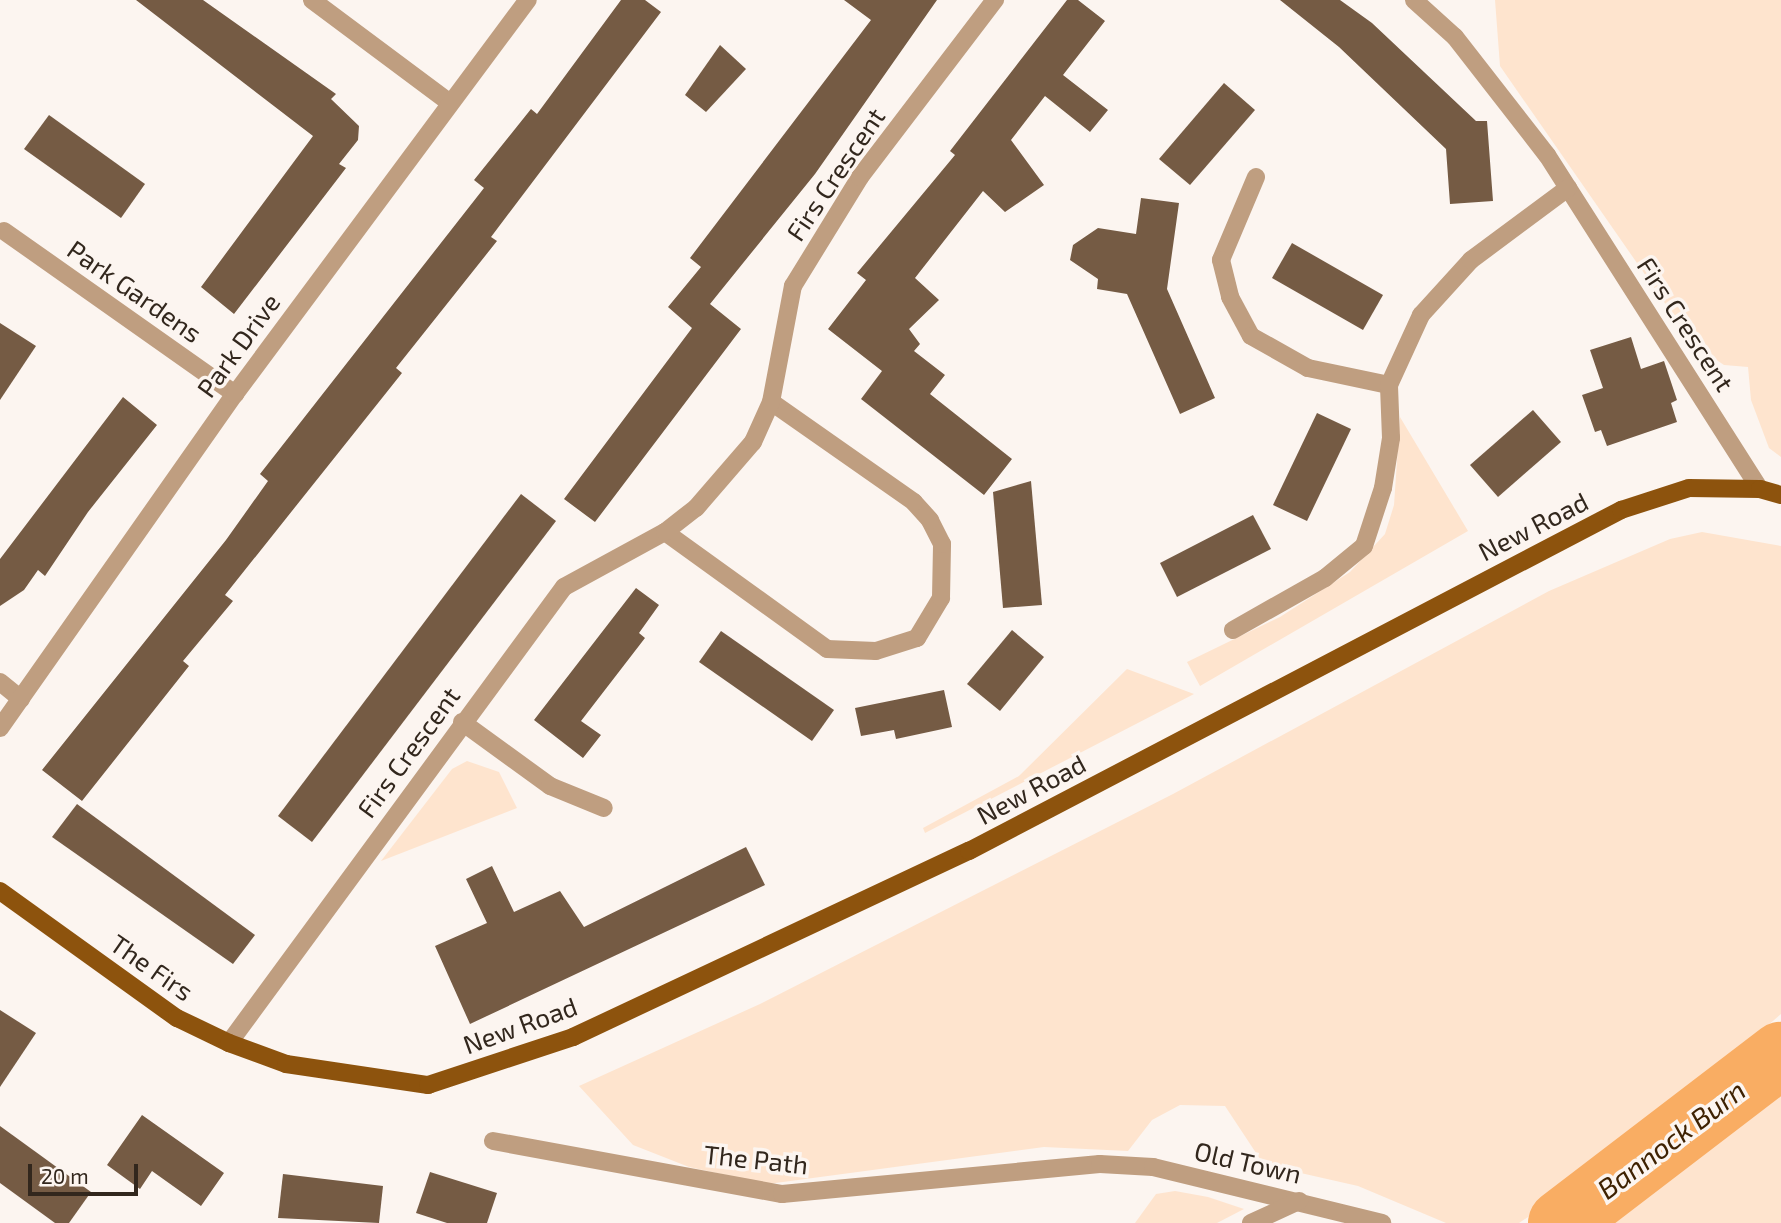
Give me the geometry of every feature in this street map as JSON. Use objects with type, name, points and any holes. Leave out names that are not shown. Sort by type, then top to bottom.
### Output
[{"type":"main road","name":"New Road","points":[[286,1064],[428,1084],[573,1037],[969,851],[1621,510],[1689,488],[1760,489],[1781,495]]},
{"type":"main road","name":"The Firs","points":[[0,891],[177,1018],[229,1043],[286,1064]]},
{"type":"street","points":[[312,0],[449,102]]},
{"type":"street","name":"Park Drive","points":[[0,728],[235,394],[449,102],[528,0]]},
{"type":"street","name":"Firs Crescent","points":[[229,1043],[462,722],[564,587],[665,533],[720,483],[753,442],[771,402],[793,286],[860,177],[995,0]]},
{"type":"street","name":"Firs Crescent","points":[[1415,0],[1455,37],[1568,188],[1760,489]]},
{"type":"street","points":[[1256,177],[1222,260],[1230,298],[1251,336],[1308,368],[1389,384]]},
{"type":"street","points":[[1234,630],[1325,578],[1364,546],[1383,488],[1391,438],[1389,384],[1421,315],[1471,260],[1568,188]]},
{"type":"street","name":"Park Gardens","points":[[4,231],[235,394]]},
{"type":"street","points":[[665,533],[827,649],[876,651],[918,638],[941,598],[942,544],[930,520],[914,502],[771,402]]},
{"type":"street","points":[[0,682],[21,699]]},
{"type":"street","points":[[462,722],[551,786],[604,808]]},
{"type":"street","name":"The Path","points":[[493,1141],[782,1194],[1100,1164]]},
{"type":"street","name":"Old Town","points":[[1100,1164],[1153,1167],[1382,1223]]},
{"type":"street","points":[[1251,1223],[1299,1201]]},
{"type":"shaded area","points":[[1495,0],[1781,0],[1781,457],[1769,448],[1751,400],[1748,367],[1724,365],[1694,345],[1500,66]]},
{"type":"shaded area","points":[[1400,417],[1468,531],[1200,686],[1187,662],[1280,617],[1350,572],[1385,534],[1394,505]]},
{"type":"shaded area","points":[[1702,532],[1781,546],[1781,1014],[1675,1106],[1609,1147],[1580,1182],[1519,1223],[1446,1223],[1358,1186],[1283,1169],[1260,1159],[1225,1106],[1180,1105],[1152,1120],[1128,1151],[1044,1147],[768,1184],[689,1167],[633,1145],[579,1086],[760,1004],[1173,794],[1549,591],[1670,539]]},
{"type":"shaded area","points":[[1127,669],[1194,694],[925,833],[923,828],[1019,776]]},
{"type":"shaded area","points":[[467,761],[499,772],[517,808],[381,861],[452,769]]},
{"type":"shaded area","points":[[1781,1086],[1781,1223],[1584,1223],[1755,1107]]},
{"type":"shaded area","points":[[1175,1191],[1208,1197],[1244,1209],[1217,1223],[1135,1223],[1156,1194]]},
{"type":"building","points":[[136,0],[203,0],[336,94],[331,99],[359,126],[358,140],[339,164],[346,168],[234,314],[201,287],[313,136]]},
{"type":"building","points":[[621,0],[645,0],[661,12],[491,237],[497,241],[396,368],[402,373],[225,595],[233,601],[183,661],[189,666],[82,801],[42,770],[226,540],[268,481],[260,474],[484,188],[474,180],[531,109],[537,114]]},
{"type":"building","points":[[844,0],[937,0],[815,174],[710,304],[741,329],[595,522],[564,499],[692,328],[668,307],[701,267],[690,258],[871,20]]},
{"type":"building","points":[[1067,0],[1078,0],[1105,21],[1063,75],[1108,110],[1090,132],[1045,96],[1011,140],[1044,185],[1005,212],[983,191],[915,278],[939,300],[909,329],[920,344],[914,351],[945,375],[930,394],[1012,459],[984,495],[861,399],[882,371],[828,329],[866,280],[857,273],[955,155],[950,151]]},
{"type":"building","points":[[1280,0],[1340,0],[1372,23],[1476,121],[1487,121],[1493,201],[1450,204],[1446,149],[1339,47]]},
{"type":"building","points":[[720,45],[746,69],[706,112],[685,95]]},
{"type":"building","points":[[1224,83],[1255,110],[1190,185],[1159,159]]},
{"type":"building","points":[[49,115],[145,184],[121,218],[24,149]]},
{"type":"building","points":[[1141,198],[1179,203],[1167,289],[1215,398],[1180,414],[1127,294],[1097,289],[1098,279],[1070,260],[1073,245],[1098,228],[1136,234]]},
{"type":"building","points":[[1292,243],[1383,295],[1363,330],[1272,278]]},
{"type":"building","points":[[0,323],[36,346],[0,400]]},
{"type":"building","points":[[1631,337],[1641,369],[1664,361],[1677,400],[1671,403],[1677,422],[1607,446],[1601,430],[1595,432],[1582,395],[1603,388],[1590,350]]},
{"type":"building","points":[[123,397],[157,425],[88,512],[45,576],[38,570],[24,590],[0,606],[0,559]]},
{"type":"building","points":[[1533,410],[1561,442],[1498,497],[1470,465]]},
{"type":"building","points":[[1317,413],[1351,429],[1307,521],[1273,505]]},
{"type":"building","points":[[1031,481],[1042,605],[1003,608],[993,492]]},
{"type":"building","points":[[521,494],[556,521],[312,842],[278,816]]},
{"type":"building","points":[[1253,515],[1271,549],[1177,597],[1160,563]]},
{"type":"building","points":[[636,588],[659,605],[639,633],[645,638],[581,721],[601,735],[583,758],[534,720]]},
{"type":"building","points":[[1012,630],[1044,657],[1000,711],[967,684]]},
{"type":"building","points":[[721,631],[834,710],[812,741],[699,662]]},
{"type":"building","points":[[944,690],[952,727],[896,739],[894,730],[861,736],[855,708]]},
{"type":"building","points":[[77,804],[255,935],[233,964],[52,837]]},
{"type":"building","points":[[746,847],[765,885],[470,1024],[435,946],[487,923],[466,879],[492,866],[514,912],[560,891],[584,927]]},
{"type":"building","points":[[0,1010],[36,1033],[0,1087]]},
{"type":"building","points":[[142,1115],[224,1173],[201,1206],[152,1171],[140,1189],[107,1165]]},
{"type":"building","points":[[0,1126],[91,1192],[69,1223],[55,1223],[0,1183]]},
{"type":"building","points":[[430,1172],[497,1193],[487,1223],[447,1223],[416,1213]]},
{"type":"building","points":[[283,1174],[383,1186],[379,1223],[278,1218]]},
{"type":"waterway","name":"Bannock Burn","points":[[1561,1223],[1781,1055]]}]
